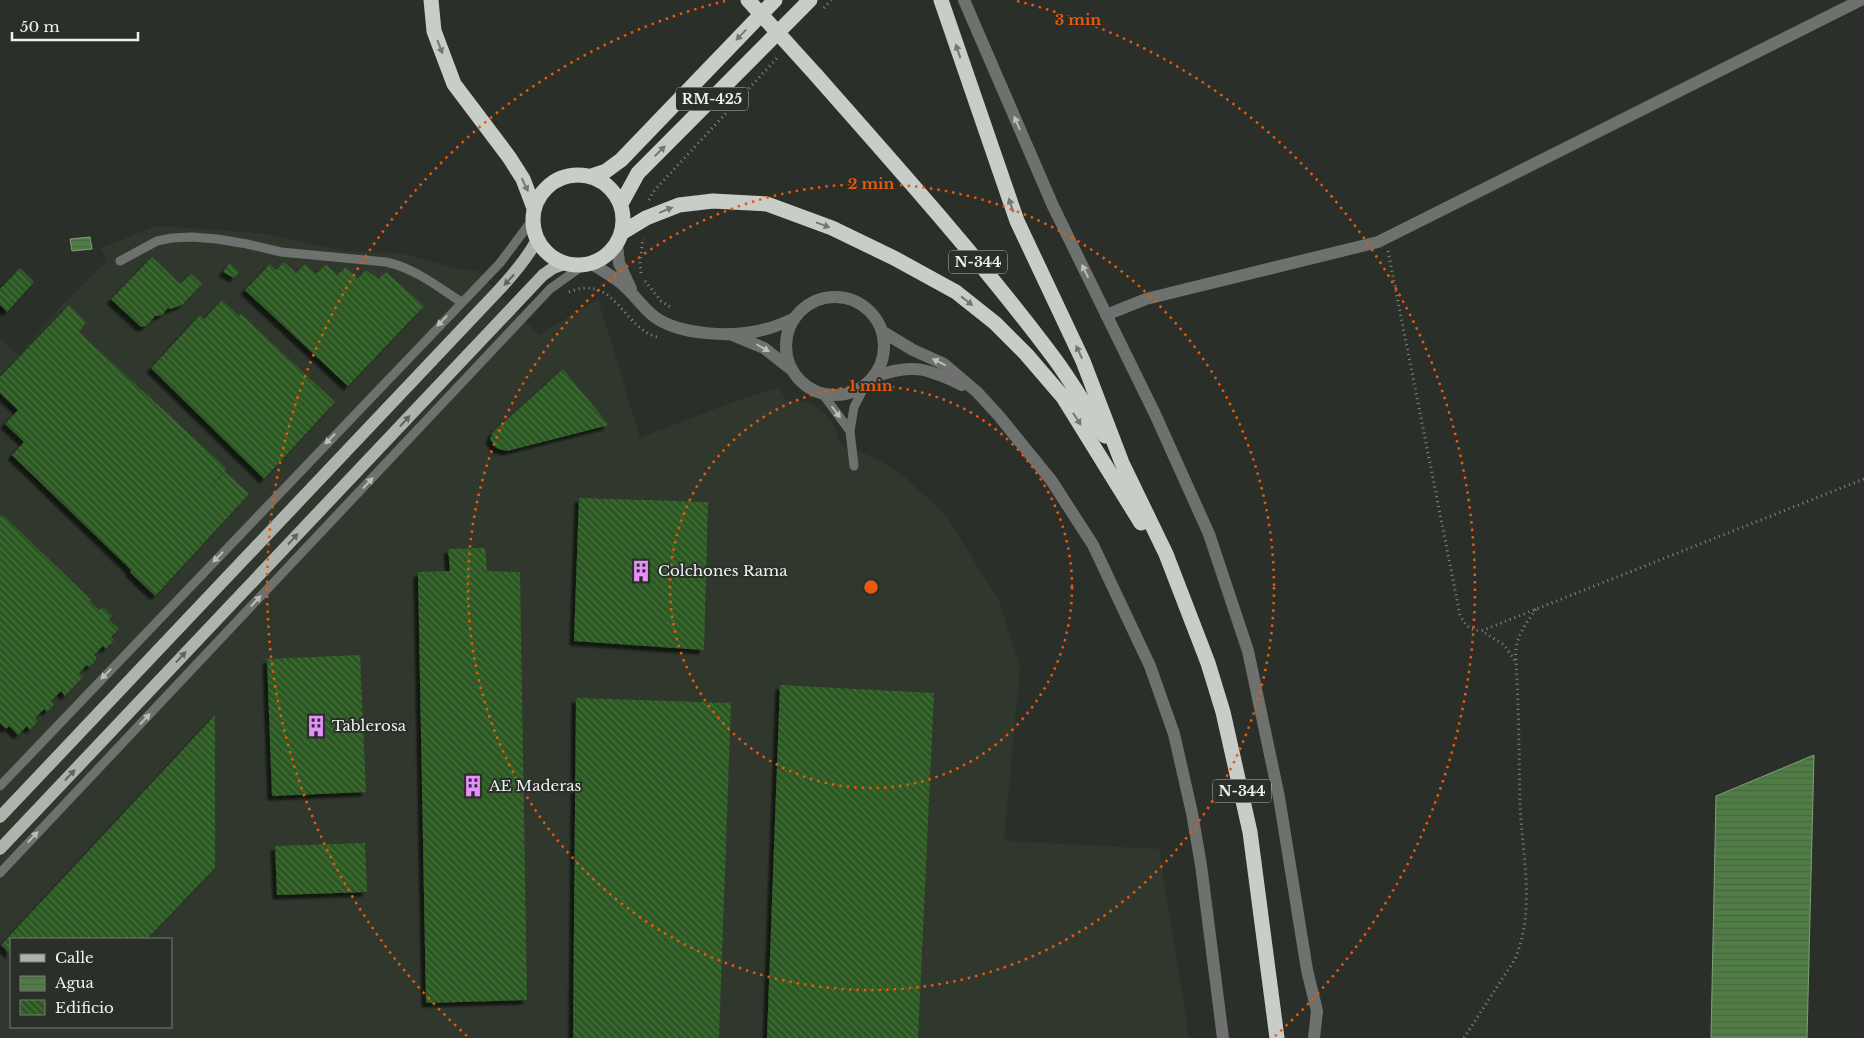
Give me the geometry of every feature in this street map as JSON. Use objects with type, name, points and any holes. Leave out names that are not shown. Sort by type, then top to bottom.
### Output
[{"type":"highway","points":[[431,0],[434,31],[454,84],[509,157],[523,179],[533,214],[537,240],[544,251],[553,259],[564,264],[587,265],[606,257],[620,239],[646,218],[679,205],[713,201],[766,204],[832,228],[894,258],[956,292],[995,323],[1026,354],[1063,397],[1145,528],[1166,554]]},
{"type":"highway","name":"N-344","points":[[748,0],[816,75],[985,270],[1052,355],[1122,463],[1166,554],[1208,663],[1223,712],[1250,832],[1277,1038]]},
{"type":"highway","name":"RM-425","points":[[591,176],[606,171],[621,160],[775,0]]},
{"type":"highway","name":"RM-425","points":[[621,204],[638,173],[810,0]]},
{"type":"highway","points":[[941,0],[1016,221],[1083,361],[1122,463]]},
{"type":"highway","points":[[533,214],[540,195],[550,184],[563,177],[591,176],[604,182],[614,192],[621,204],[624,218],[620,239]]},
{"type":"main road","points":[[0,817],[509,280],[530,254],[537,240]]},
{"type":"main road","points":[[0,849],[543,276],[552,268],[564,264]]},
{"type":"street","points":[[964,0],[1053,206],[1155,414],[1209,534],[1248,650],[1279,798],[1307,970],[1317,1011],[1314,1038]]},
{"type":"street","points":[[1106,315],[1146,298],[1378,242],[1861,0]]},
{"type":"street","points":[[620,239],[619,263],[636,298]]},
{"type":"street","points":[[587,265],[621,283],[651,314],[664,323],[693,331],[727,333],[768,329],[795,318]]},
{"type":"street","points":[[793,371],[788,358],[786,344],[789,330],[795,318],[806,306],[820,299],[836,296],[851,299],[865,306],[876,318],[883,332],[885,348],[882,363],[870,380]]},
{"type":"street","points":[[883,332],[912,350],[944,364],[977,392],[1051,480],[1093,545],[1150,666],[1174,734],[1192,813],[1201,865],[1223,1038]]},
{"type":"street","points":[[727,333],[764,348],[793,371],[811,389],[822,393],[838,395],[853,392],[870,380],[892,370],[909,368],[934,372],[977,392]]},
{"type":"lane","points":[[0,786],[500,263],[533,214]]},
{"type":"lane","points":[[120,261],[156,240],[172,238],[217,239],[281,252],[401,265],[461,302]]},
{"type":"lane","points":[[0,873],[550,289],[587,265]]},
{"type":"lane","points":[[854,466],[850,431],[854,407],[870,380]]},
{"type":"lane","points":[[822,393],[850,431]]},
{"type":"path","points":[[818,14],[831,0]]},
{"type":"path","points":[[568,292],[579,288],[599,290],[612,298],[637,324],[653,336],[668,339],[675,310],[661,301],[648,288],[640,271],[647,204],[653,192],[785,50]]},
{"type":"path","points":[[1386,238],[1460,614],[1465,625],[1473,630],[1482,631],[1504,645],[1516,662]]},
{"type":"path","points":[[1482,631],[1864,479]]},
{"type":"path","points":[[1464,1038],[1515,959],[1521,945],[1524,930],[1527,897],[1520,806],[1515,651],[1517,639],[1522,628],[1536,609]]},
{"type":"shaded area","points":[[156,226],[260,233],[344,251],[401,253],[462,270],[478,271],[539,335],[598,299],[640,438],[741,399],[779,388],[786,400],[802,401],[817,407],[827,416],[835,428],[840,443],[883,462],[907,479],[946,516],[998,599],[1020,666],[1004,841],[1159,849],[1189,1038],[0,1038],[0,339],[18,355],[57,311],[107,261],[101,248]]},
{"type":"water","points":[[90,237],[92,249],[72,251],[70,239]]},
{"type":"water","points":[[1814,755],[1807,1038],[1711,1038],[1716,796]]},
{"type":"building","points":[[152,257],[180,284],[191,274],[202,284],[182,305],[168,308],[162,315],[155,316],[146,326],[141,327],[111,299]]},
{"type":"building","points":[[284,262],[296,273],[305,264],[316,274],[326,265],[337,275],[346,267],[358,278],[366,270],[378,279],[386,272],[424,306],[348,386],[245,290],[270,264],[276,270]]},
{"type":"building","points":[[230,263],[239,272],[234,278],[223,272]]},
{"type":"building","points":[[20,268],[34,282],[7,312],[0,305],[0,289]]},
{"type":"building","points":[[222,300],[239,316],[241,314],[335,402],[264,479],[151,368],[200,315],[204,319]]},
{"type":"building","points":[[69,305],[86,322],[79,332],[227,469],[206,491],[225,472],[249,494],[155,596],[130,572],[131,570],[12,455],[24,442],[5,424],[18,410],[0,393],[0,377]]},
{"type":"building","points":[[563,369],[609,425],[507,451],[496,448],[490,439],[493,432]]},
{"type":"building","name":"Colchones Rama","points":[[579,498],[708,502],[704,650],[574,641]]},
{"type":"building","points":[[2,514],[99,610],[103,607],[112,616],[109,620],[119,629],[111,637],[114,640],[106,649],[103,646],[94,655],[97,658],[90,667],[87,665],[79,673],[83,677],[65,696],[61,691],[51,701],[54,704],[47,712],[44,709],[35,718],[38,721],[30,730],[27,726],[18,735],[9,726],[6,729],[0,723],[0,517]]},
{"type":"building","name":"AE Maderas","points":[[485,548],[487,571],[520,572],[527,1000],[426,1003],[418,572],[450,571],[448,549]]},
{"type":"building","name":"Tablerosa","points":[[360,655],[366,792],[272,796],[267,659]]},
{"type":"building","points":[[780,685],[934,693],[918,1038],[767,1038]]},
{"type":"building","points":[[576,698],[731,703],[719,1038],[573,1038]]},
{"type":"building","points":[[215,715],[215,868],[148,938],[10,938],[10,954],[1,945]]},
{"type":"building","points":[[365,843],[367,892],[277,895],[275,846]]},
{"type":"place","name":"Colchones Rama","points":[[641,571]]},
{"type":"place","name":"Tablerosa","points":[[316,726]]},
{"type":"place","name":"AE Maderas","points":[[473,786]]}]
